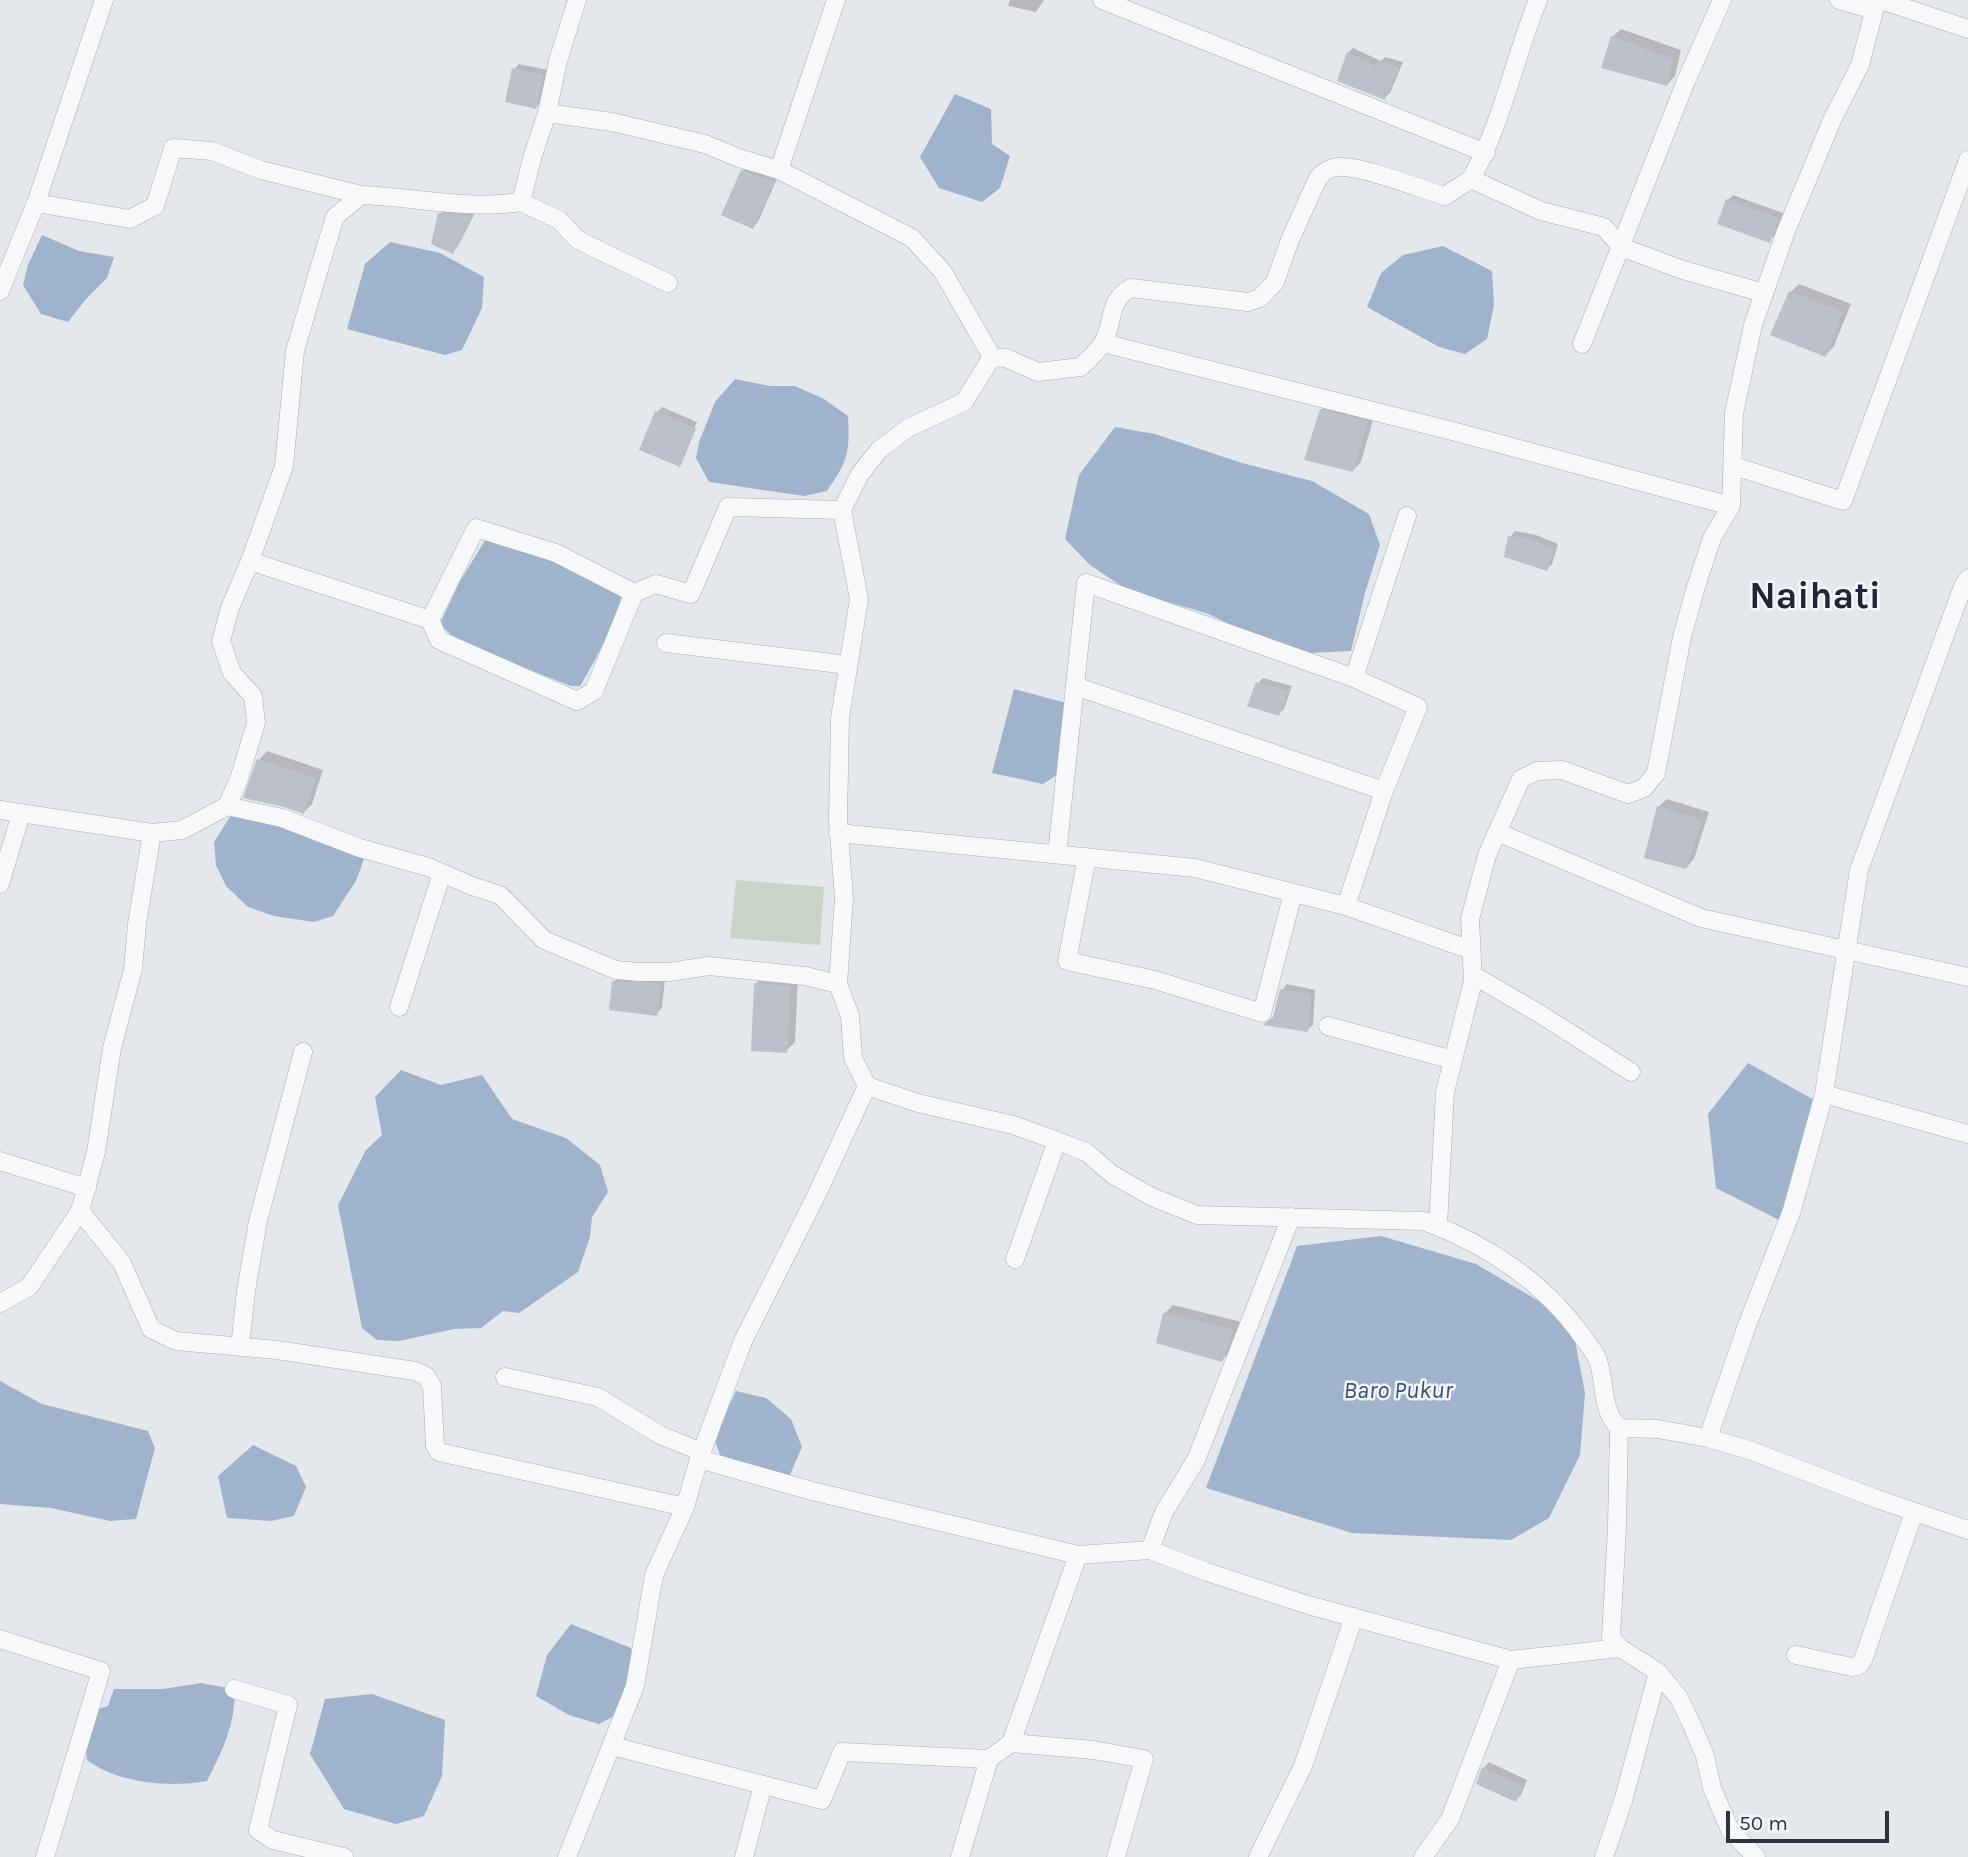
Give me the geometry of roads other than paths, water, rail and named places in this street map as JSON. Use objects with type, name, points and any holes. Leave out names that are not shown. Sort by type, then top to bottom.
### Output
[{"type":"street","points":[[0,291],[36,203],[104,0]]},
{"type":"street","points":[[521,202],[577,0]]},
{"type":"street","points":[[779,170],[836,0]]},
{"type":"street","points":[[1102,0],[1486,152]]},
{"type":"street","points":[[992,357],[1006,358],[1038,372],[1081,367],[1103,343],[1114,306],[1121,293],[1131,288],[1248,302],[1269,291],[1318,178],[1325,171],[1341,166],[1445,196],[1471,179],[1486,152],[1524,34],[1538,0]]},
{"type":"street","points":[[1582,344],[1686,81],[1722,0]]},
{"type":"street","points":[[1839,0],[1878,4],[1968,29]]},
{"type":"street","points":[[1438,1226],[1444,1104],[1473,981],[1470,919],[1487,855],[1521,779],[1537,771],[1562,770],[1628,794],[1644,788],[1656,773],[1682,637],[1695,590],[1712,538],[1731,506],[1734,413],[1753,325],[1786,230],[1833,118],[1860,65],[1878,4]]},
{"type":"street","points":[[547,113],[612,122],[705,144],[779,170],[912,238],[943,272],[992,357]]},
{"type":"street","points":[[36,203],[131,219],[155,206],[173,148],[212,150],[261,170],[361,195],[405,197],[453,204],[502,205],[521,202],[559,220],[577,239],[668,283]]},
{"type":"street","points":[[1734,466],[1843,501],[1968,160]]},
{"type":"street","points":[[1471,179],[1541,211],[1604,227],[1621,247],[1683,270],[1764,293]]},
{"type":"street","points":[[0,810],[152,832],[182,830],[227,806],[239,779],[256,723],[253,696],[232,673],[221,641],[230,608],[284,466],[295,351],[335,217],[361,195]]},
{"type":"street","points":[[1103,343],[1456,432],[1731,506]]},
{"type":"street","points":[[992,357],[964,402],[908,428],[879,450],[860,474],[842,510],[859,599],[840,718],[838,833],[844,898],[838,984],[849,1016],[853,1058],[867,1086],[918,1103],[1013,1125],[1086,1152],[1113,1175],[1152,1197],[1197,1215],[1424,1222],[1438,1226],[1499,1258],[1540,1287],[1571,1320],[1597,1358],[1605,1403],[1610,1418],[1619,1428],[1611,1637],[1620,1648],[1658,1672],[1679,1698],[1705,1756],[1712,1788],[1730,1830],[1756,1857]]},
{"type":"street","points":[[250,561],[429,620],[439,640],[577,701],[594,691],[634,593],[656,584],[691,594],[728,507],[842,510]]},
{"type":"street","points":[[1354,678],[1407,516]]},
{"type":"street","points":[[429,620],[476,528],[556,553],[634,593]]},
{"type":"street","points":[[1708,1438],[1746,1328],[1793,1210],[1824,1094],[1858,870],[1963,586],[1968,579]]},
{"type":"street","points":[[1057,854],[1086,583],[1354,678],[1418,707],[1384,790],[1346,906]]},
{"type":"street","points":[[666,643],[848,665]]},
{"type":"street","points":[[1075,686],[1384,790]]},
{"type":"street","points":[[227,806],[282,818],[360,848],[428,867],[500,895],[544,940],[616,970],[669,972],[709,966],[805,975],[838,984]]},
{"type":"street","points":[[0,884],[21,814]]},
{"type":"street","points":[[0,1303],[29,1287],[80,1211],[96,1152],[112,1048],[133,969],[137,924],[152,832]]},
{"type":"street","points":[[1497,832],[1701,918],[1968,976]]},
{"type":"street","points":[[838,833],[1195,868],[1346,906],[1471,950]]},
{"type":"street","points":[[1087,857],[1067,961],[1155,980],[1262,1013],[1293,893]]},
{"type":"street","points":[[399,1007],[442,873]]},
{"type":"street","points":[[1473,975],[1631,1072]]},
{"type":"street","points":[[1328,1027],[1453,1060]]},
{"type":"street","points":[[240,1347],[246,1290],[258,1221],[303,1052]]},
{"type":"street","points":[[567,1857],[635,1686],[654,1574],[685,1507],[700,1455],[743,1341],[817,1194],[867,1086]]},
{"type":"street","points":[[1824,1094],[1968,1134]]},
{"type":"street","points":[[1015,1259],[1056,1141]]},
{"type":"street","points":[[0,1161],[87,1188]]},
{"type":"street","points":[[80,1211],[122,1263],[151,1329],[176,1341],[276,1350],[415,1371],[426,1376],[432,1386],[435,1446],[439,1452],[685,1507]]},
{"type":"street","points":[[1150,1550],[1164,1512],[1196,1460],[1292,1217]]},
{"type":"street","points":[[505,1377],[598,1398],[700,1455],[812,1491],[1078,1555],[1150,1550],[1308,1605],[1511,1660],[1620,1648]]},
{"type":"street","points":[[1619,1428],[1658,1429],[1708,1438],[1752,1451],[1968,1530]]},
{"type":"street","points":[[1796,1655],[1852,1667],[1863,1660],[1914,1512]]},
{"type":"street","points":[[960,1857],[989,1759],[1011,1743],[1078,1555]]},
{"type":"street","points":[[1258,1857],[1303,1766],[1354,1617]]},
{"type":"street","points":[[1,1643],[101,1671],[45,1857]]},
{"type":"street","points":[[1423,1857],[1450,1819],[1511,1660]]},
{"type":"street","points":[[1604,1857],[1623,1801],[1658,1672]]},
{"type":"street","points":[[234,1689],[288,1704],[258,1830],[271,1849],[344,1857]]},
{"type":"street","points":[[1011,1743],[1093,1750],[1144,1759],[1116,1857]]},
{"type":"street","points":[[612,1746],[822,1800],[842,1752],[989,1759]]},
{"type":"street","points":[[744,1857],[763,1785]]},
{"type":"water","points":[[955,94],[991,109],[992,144],[1010,156],[1000,188],[982,202],[939,188],[920,157]]},
{"type":"water","points":[[42,235],[79,251],[114,257],[107,278],[68,322],[41,314],[23,285],[28,265]]},
{"type":"water","points":[[390,242],[440,253],[484,277],[482,308],[462,350],[445,355],[347,329],[365,264]]},
{"type":"water","points":[[1443,246],[1492,271],[1494,305],[1487,339],[1465,354],[1439,347],[1367,307],[1381,273],[1403,255]]},
{"type":"water","points":[[735,379],[770,386],[795,386],[824,399],[848,416],[849,439],[846,456],[827,491],[804,496],[709,482],[696,458],[699,442],[715,402]]},
{"type":"water","points":[[1115,427],[1155,434],[1242,463],[1312,481],[1369,514],[1380,545],[1351,651],[1310,653],[1274,645],[1206,613],[1129,591],[1090,565],[1065,539],[1079,475]]},
{"type":"water","points":[[487,537],[523,547],[623,592],[605,640],[580,686],[571,686],[458,642],[440,624],[459,583]]},
{"type":"water","points":[[1014,689],[1074,705],[1066,769],[1043,784],[992,773]]},
{"type":"water","points":[[233,812],[365,856],[356,881],[333,916],[314,922],[274,916],[248,907],[226,886],[216,865],[214,842]]},
{"type":"water","points":[[1748,1063],[1816,1101],[1781,1221],[1716,1188],[1708,1114]]},
{"type":"water","points":[[401,1070],[441,1085],[482,1075],[512,1119],[566,1138],[600,1165],[608,1192],[592,1217],[590,1237],[578,1272],[519,1313],[503,1311],[481,1328],[454,1329],[399,1341],[377,1340],[362,1328],[338,1205],[366,1150],[382,1135],[375,1097]]},
{"type":"water","name":"Baro Pukur","points":[[1381,1236],[1476,1264],[1571,1320],[1585,1393],[1580,1455],[1549,1518],[1511,1540],[1352,1533],[1206,1488],[1297,1246]]},
{"type":"water","points":[[0,1381],[42,1404],[148,1431],[155,1448],[136,1519],[110,1521],[51,1508],[0,1504]]},
{"type":"water","points":[[736,1391],[766,1398],[791,1419],[802,1447],[789,1477],[720,1455],[714,1438]]},
{"type":"water","points":[[253,1445],[296,1466],[306,1487],[294,1516],[271,1521],[227,1518],[218,1476]]},
{"type":"water","points":[[571,1624],[631,1648],[635,1686],[620,1713],[599,1724],[569,1715],[536,1696],[547,1655]]},
{"type":"water","points":[[201,1683],[234,1689],[230,1725],[207,1781],[177,1784],[144,1782],[113,1774],[87,1760],[85,1740],[98,1709],[108,1706],[114,1689],[163,1689]]},
{"type":"water","points":[[372,1694],[445,1720],[442,1776],[424,1816],[396,1824],[344,1809],[310,1754],[325,1699]]},
{"type":"district","name":"Naihati","points":[[1815,597]]}]
